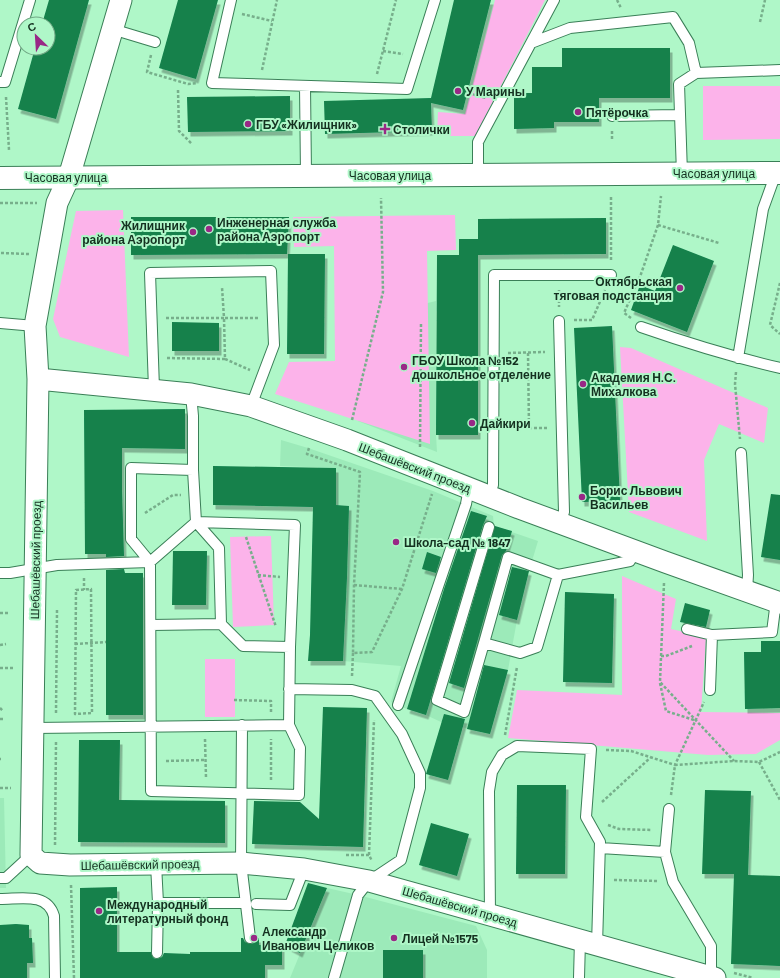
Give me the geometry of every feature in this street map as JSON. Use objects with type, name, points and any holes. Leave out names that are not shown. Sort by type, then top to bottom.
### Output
[{"type":"street","name":"Шебашёвский проезд","points":[[121,0],[69,177],[57,203],[35,326],[38,379],[31,855],[40,863],[70,865],[241,863],[304,869],[369,881],[713,978]]},
{"type":"street","name":"Часовая улица","points":[[0,178],[778,173]]},
{"type":"street","name":"Шебашёвский проезд","points":[[38,379],[154,389],[191,394],[250,406],[347,440],[489,496],[664,562],[778,602]]},
{"type":"lane","points":[[3,82],[30,0]]},
{"type":"lane","points":[[231,0],[212,83],[407,89],[435,0]]},
{"type":"lane","points":[[478,175],[478,142],[554,0]]},
{"type":"lane","points":[[532,43],[570,28],[673,17],[689,43],[696,73]]},
{"type":"lane","points":[[112,29],[155,42]]},
{"type":"lane","points":[[682,174],[679,84],[696,73],[780,70]]},
{"type":"lane","points":[[305,86],[306,175]]},
{"type":"lane","points":[[612,116],[680,115]]},
{"type":"lane","points":[[738,358],[763,209],[778,173]]},
{"type":"lane","points":[[154,389],[150,272],[222,273],[271,271],[274,345],[250,406]]},
{"type":"lane","points":[[489,496],[493,485],[494,276],[611,276]]},
{"type":"lane","points":[[559,321],[564,512],[560,523]]},
{"type":"lane","points":[[0,323],[35,326]]},
{"type":"lane","points":[[641,327],[696,346],[780,368]]},
{"type":"lane","points":[[191,394],[196,522],[218,548],[221,624],[243,646],[290,647]]},
{"type":"lane","points":[[741,454],[748,575],[747,591]]},
{"type":"lane","points":[[0,573],[10,574],[57,565],[150,562],[196,522],[294,526],[289,725],[300,748],[300,795],[151,791],[150,562],[130,539],[131,468],[193,470]]},
{"type":"lane","points":[[398,705],[466,504],[469,488]]},
{"type":"lane","points":[[489,527],[436,700],[464,712],[508,556],[558,575],[630,561],[635,550]]},
{"type":"lane","points":[[484,643],[520,653],[537,647],[558,575]]},
{"type":"lane","points":[[687,629],[712,635],[772,632],[778,602]]},
{"type":"lane","points":[[150,625],[221,624]]},
{"type":"lane","points":[[710,690],[712,635]]},
{"type":"lane","points":[[289,688],[352,690],[375,696],[402,734],[420,773],[420,788],[401,860],[369,881],[358,895],[334,978]]},
{"type":"lane","points":[[242,725],[241,863],[251,903],[250,938]]},
{"type":"lane","points":[[33,728],[289,725]]},
{"type":"lane","points":[[490,915],[489,791],[492,772],[502,755],[517,746],[591,749],[586,817],[600,842],[599,879],[588,942],[579,978]]},
{"type":"lane","points":[[669,809],[665,852],[673,882],[711,946],[713,978]]},
{"type":"lane","points":[[600,848],[665,852]]},
{"type":"lane","points":[[0,878],[6,878],[31,855]]},
{"type":"lane","points":[[156,864],[158,903],[157,953]]},
{"type":"lane","points":[[158,903],[251,903],[290,905],[304,869]]},
{"type":"lane","points":[[0,899],[37,899],[44,901],[52,909],[54,916],[55,978]]},
{"type":"path","points":[[259,84],[277,0]]},
{"type":"path","points":[[374,88],[396,0]]},
{"type":"path","points":[[760,22],[765,0]]},
{"type":"path","points":[[228,11],[272,21]]},
{"type":"path","points":[[155,42],[147,72],[188,84],[212,83]]},
{"type":"path","points":[[383,50],[418,56]]},
{"type":"path","points":[[3,82],[9,150]]},
{"type":"path","points":[[178,90],[179,131],[192,144]]},
{"type":"path","points":[[641,327],[624,313],[641,274],[658,225],[661,196]]},
{"type":"path","points":[[352,420],[383,292],[381,198]]},
{"type":"path","points":[[0,203],[38,203]]},
{"type":"path","points":[[658,225],[719,243]]},
{"type":"path","points":[[1,254],[31,254]]},
{"type":"path","points":[[222,273],[225,358]]},
{"type":"path","points":[[558,275],[559,321]]},
{"type":"path","points":[[780,283],[770,325],[780,334]]},
{"type":"path","points":[[152,318],[272,317]]},
{"type":"path","points":[[418,450],[420,446],[421,323]]},
{"type":"path","points":[[494,354],[560,352]]},
{"type":"path","points":[[528,353],[529,428],[562,428]]},
{"type":"path","points":[[153,357],[225,358],[262,375]]},
{"type":"path","points":[[738,358],[735,384],[741,454]]},
{"type":"path","points":[[311,442],[307,454],[360,472],[354,586],[352,690]]},
{"type":"path","points":[[353,653],[372,652],[402,589],[433,491]]},
{"type":"path","points":[[131,513],[147,513],[173,495],[194,494]]},
{"type":"path","points":[[244,524],[246,536],[274,625],[290,647]]},
{"type":"path","points":[[664,562],[660,682],[666,711],[696,720]]},
{"type":"path","points":[[258,575],[293,577]]},
{"type":"path","points":[[354,586],[402,589]]},
{"type":"path","points":[[91,589],[92,713],[75,714],[75,644],[76,590],[91,589]]},
{"type":"path","points":[[0,612],[8,613]]},
{"type":"path","points":[[661,656],[666,656],[709,639],[712,635]]},
{"type":"path","points":[[75,644],[106,642]]},
{"type":"path","points":[[0,645],[6,644]]},
{"type":"path","points":[[502,755],[520,653]]},
{"type":"path","points":[[0,668],[5,668]]},
{"type":"path","points":[[660,682],[734,761]]},
{"type":"path","points":[[669,809],[675,765],[710,690]]},
{"type":"path","points":[[369,855],[375,696]]},
{"type":"path","points":[[234,700],[271,701],[271,794]]},
{"type":"path","points":[[0,708],[3,711]]},
{"type":"path","points":[[205,726],[207,793]]},
{"type":"path","points":[[591,749],[632,751],[675,765],[734,761],[759,762],[780,752]]},
{"type":"path","points":[[650,758],[586,817],[619,829],[667,831]]},
{"type":"path","points":[[151,761],[205,760]]},
{"type":"path","points":[[759,762],[780,800]]},
{"type":"path","points":[[599,879],[673,882]]},
{"type":"path","points":[[71,882],[74,978]]},
{"type":"shaded area","points":[[495,0],[545,0],[475,136],[437,136],[438,112],[465,114]]},
{"type":"shaded area","points":[[703,86],[780,86],[780,139],[703,140]]},
{"type":"shaded area","points":[[123,210],[129,357],[60,337],[53,319],[76,211]]},
{"type":"shaded area","points":[[455,215],[456,250],[427,251],[430,444],[275,394],[289,362],[335,361],[334,246],[294,247],[293,217]]},
{"type":"shaded area","name":"ГБОУ Школа №152 дошкольное отделение","points":[[436,301],[437,452],[358,421],[386,313]]},
{"type":"shaded area","points":[[620,347],[631,348],[768,408],[764,443],[719,424],[704,460],[707,541],[629,512]]},
{"type":"shaded area","points":[[281,440],[433,491],[493,516],[494,526],[538,541],[517,620],[508,670],[490,734],[441,722],[391,702],[401,666],[343,661],[349,506],[336,505],[336,468],[280,466]]},
{"type":"shaded area","points":[[271,536],[274,625],[233,627],[230,537]]},
{"type":"shaded area","points":[[622,576],[676,599],[671,629],[706,637],[701,712],[780,713],[780,740],[756,754],[708,755],[508,738],[517,690],[622,695]]},
{"type":"shaded area","points":[[205,659],[235,659],[235,717],[205,717]]},
{"type":"shaded area","points":[[0,798],[4,798],[6,888],[0,888]]},
{"type":"shaded area","name":"Лицей №1575","points":[[327,888],[476,926],[487,950],[487,978],[290,978]]},
{"type":"building","points":[[49,0],[89,0],[56,119],[18,109],[33,56],[56,56],[56,16],[44,16]]},
{"type":"building","points":[[178,0],[218,0],[196,79],[159,68]]},
{"type":"building","points":[[454,0],[491,0],[463,110],[431,103],[432,131],[325,134],[324,101],[431,98]]},
{"type":"building","points":[[562,48],[670,48],[670,98],[599,98],[599,122],[554,122],[554,128],[514,129],[514,93],[532,93],[532,67],[562,67]]},
{"type":"building","points":[[290,96],[290,131],[188,132],[187,97]]},
{"type":"building","points":[[131,217],[289,217],[287,254],[131,255]]},
{"type":"building","points":[[606,218],[606,254],[478,255],[478,435],[436,435],[437,255],[459,255],[459,239],[478,239],[478,219]]},
{"type":"building","name":"Октябрьская тяговая подстанция","points":[[673,245],[714,261],[687,332],[631,310],[640,285],[655,291]]},
{"type":"building","points":[[288,254],[325,254],[324,354],[287,354]]},
{"type":"building","points":[[172,322],[219,323],[219,351],[172,351]]},
{"type":"building","points":[[612,326],[620,501],[582,502],[574,328]]},
{"type":"building","points":[[185,409],[185,449],[122,448],[124,556],[106,557],[106,554],[85,554],[84,410]]},
{"type":"building","points":[[213,466],[336,468],[336,505],[349,506],[343,661],[308,661],[313,507],[213,505]]},
{"type":"building","points":[[771,494],[780,495],[780,560],[761,557]]},
{"type":"building","points":[[471,511],[487,516],[426,715],[407,709],[444,589]]},
{"type":"building","points":[[495,526],[512,531],[506,551],[502,555],[464,688],[449,683]]},
{"type":"building","points":[[173,551],[207,551],[206,605],[172,605]]},
{"type":"building","points":[[427,552],[441,557],[436,573],[422,569]]},
{"type":"building","points":[[512,567],[529,571],[517,620],[499,615]]},
{"type":"building","points":[[124,569],[125,573],[143,573],[143,715],[106,715],[106,570]]},
{"type":"building","points":[[565,592],[614,594],[612,683],[563,682]]},
{"type":"building","points":[[685,603],[710,610],[706,627],[680,622]]},
{"type":"building","points":[[761,641],[780,641],[780,708],[745,709],[744,652],[761,652]]},
{"type":"building","points":[[484,665],[508,670],[490,734],[467,729]]},
{"type":"building","points":[[323,707],[367,708],[363,847],[252,844],[254,801],[300,802],[319,819]]},
{"type":"building","points":[[444,714],[465,719],[448,780],[426,774]]},
{"type":"building","points":[[79,740],[120,740],[119,800],[225,801],[225,843],[78,842]]},
{"type":"building","points":[[517,785],[566,785],[565,874],[516,874]]},
{"type":"building","points":[[705,790],[751,791],[748,875],[780,876],[780,966],[731,964],[734,874],[702,874]]},
{"type":"building","points":[[431,823],[469,834],[457,876],[419,865]]},
{"type":"building","points":[[308,883],[327,888],[300,953],[285,945]]},
{"type":"building","name":"Международный литературный фонд","points":[[117,887],[117,952],[151,952],[153,958],[157,959],[162,957],[164,953],[190,954],[190,952],[241,952],[241,938],[250,944],[254,943],[256,938],[259,938],[259,945],[282,945],[282,965],[265,965],[265,978],[80,978],[80,888]]},
{"type":"building","points":[[0,925],[29,925],[29,938],[32,938],[33,963],[27,963],[27,978],[0,978]]},
{"type":"building","points":[[383,950],[423,950],[423,978],[383,978]]},
{"type":"place","name":"У Марины","points":[[458,91]]},
{"type":"place","name":"Пятёрочка","points":[[578,112]]},
{"type":"place","name":"ГБУ «Жилищник»","points":[[248,124]]},
{"type":"place","name":"Столички","points":[[385,129]]},
{"type":"place","name":"Инженерная служба района Аэропорт","points":[[209,229]]},
{"type":"place","name":"Жилищник района Аэропорт","points":[[193,232]]},
{"type":"place","name":"Октябрьская тяговая подстанция","points":[[680,288]]},
{"type":"place","name":"ГБОУ Школа №152 дошкольное отделение","points":[[404,367]]},
{"type":"place","name":"Академия Н.С. Михалкова","points":[[583,384]]},
{"type":"place","name":"Дайкири","points":[[472,423]]},
{"type":"place","name":"Борис Львович Васильев","points":[[582,497]]},
{"type":"place","name":"Школа-сад № 1847","points":[[396,542]]},
{"type":"place","name":"Международный литературный фонд","points":[[99,911]]},
{"type":"place","name":"Александр Иванович Целиков","points":[[254,938]]},
{"type":"place","name":"Лицей №1575","points":[[394,938]]}]
